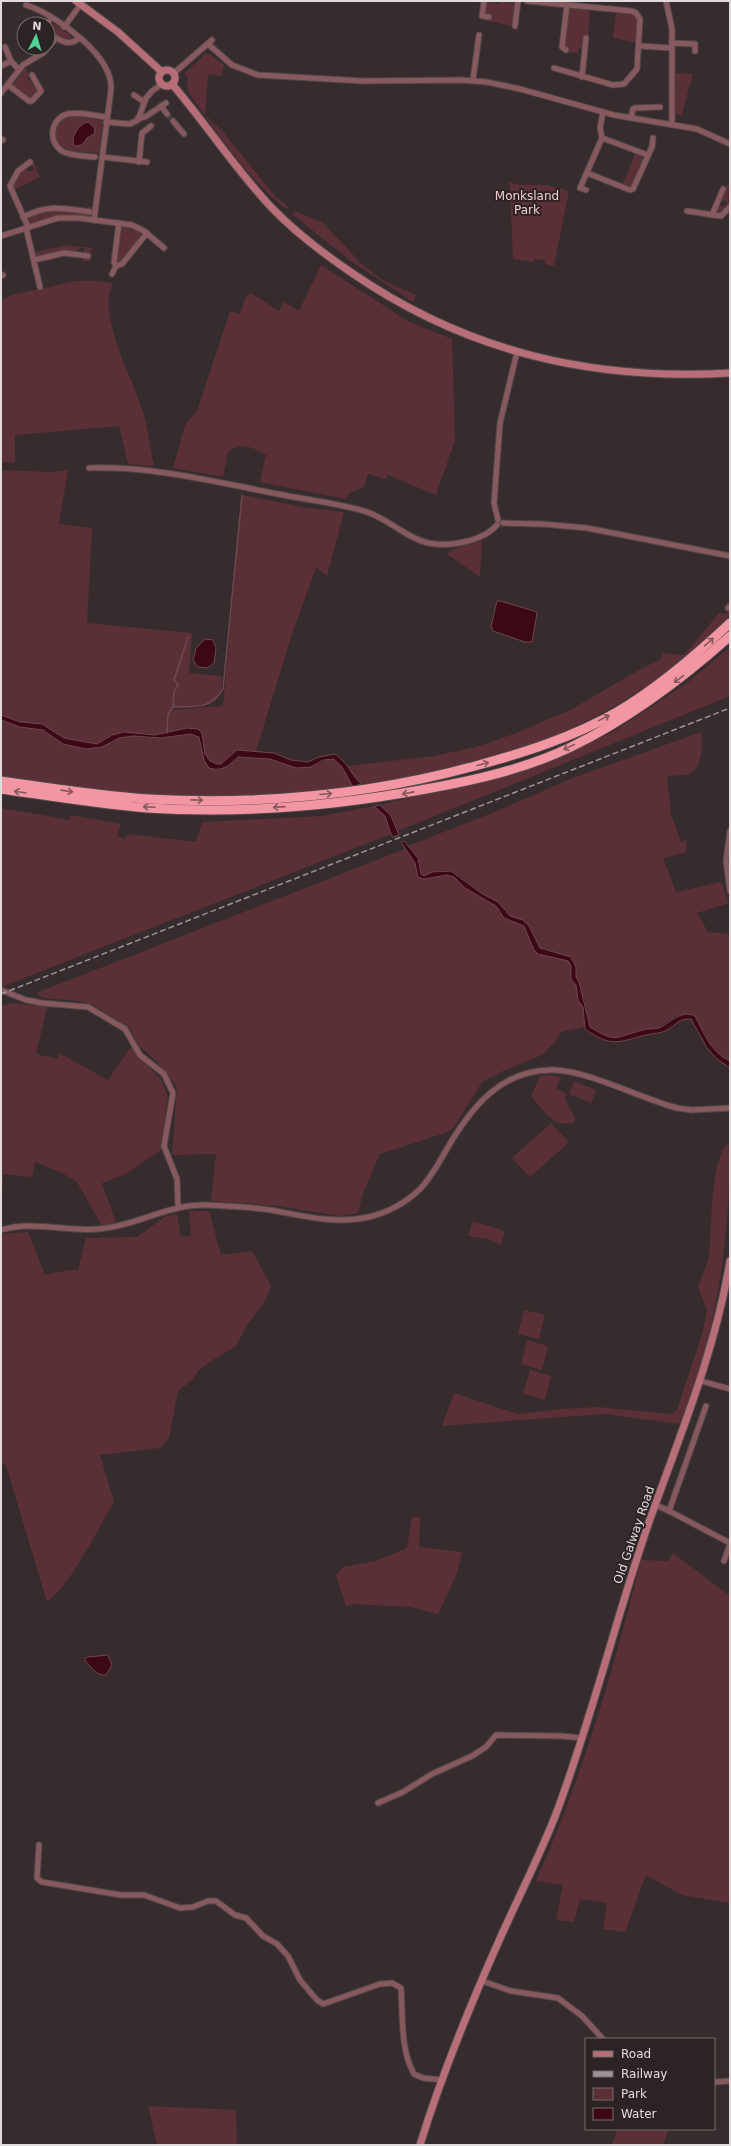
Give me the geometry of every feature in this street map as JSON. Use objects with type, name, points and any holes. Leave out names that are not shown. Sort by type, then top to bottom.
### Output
[{"type":"highway","points":[[1,781],[70,791],[147,799],[239,801],[343,792],[418,780],[512,756],[563,737],[615,713],[665,679],[730,623]]},
{"type":"highway","points":[[1,789],[70,800],[149,808],[248,809],[342,802],[389,796],[486,777],[524,766],[571,747],[652,699],[685,675],[730,636]]},
{"type":"main road","points":[[78,3],[118,32],[162,72]]},
{"type":"main road","points":[[162,72],[166,70],[174,73],[175,77],[172,84]]},
{"type":"main road","points":[[162,72],[160,79],[162,84],[168,86],[172,84]]},
{"type":"main road","points":[[172,84],[233,164],[273,209],[307,240],[368,284],[410,309],[463,333],[517,352],[596,370],[635,374],[684,376],[730,373]]},
{"type":"main road","name":"Old Galway Road","points":[[420,2145],[442,2080],[482,1981],[556,1815],[583,1738],[629,1581],[701,1380],[720,1311],[730,1261]]},
{"type":"street","points":[[484,1],[482,16],[489,17]]},
{"type":"street","points":[[515,26],[518,1]]},
{"type":"street","points":[[527,1],[636,13],[640,21],[640,46],[637,67],[633,75],[622,86],[608,84],[554,68]]},
{"type":"street","points":[[666,1],[671,24],[672,124]]},
{"type":"street","points":[[64,26],[78,3]]},
{"type":"street","points":[[26,5],[47,16]]},
{"type":"street","points":[[566,50],[562,46],[567,5]]},
{"type":"street","points":[[56,21],[95,52],[107,68],[111,86],[94,220]]},
{"type":"street","points":[[473,80],[479,35]]},
{"type":"street","points":[[56,38],[72,42],[79,38]]},
{"type":"street","points":[[582,77],[586,38]]},
{"type":"street","points":[[174,73],[212,40]]},
{"type":"street","points":[[208,44],[232,65],[258,75],[363,81],[473,80],[520,88],[603,112],[698,129],[730,144]]},
{"type":"street","points":[[640,46],[695,44],[695,51]]},
{"type":"street","points":[[5,47],[11,61],[19,70]]},
{"type":"street","points":[[1,93],[24,64],[38,56]]},
{"type":"street","points":[[1,66],[11,61]]},
{"type":"street","points":[[8,85],[28,101],[32,101],[40,91],[32,75]]},
{"type":"street","points":[[138,118],[144,102],[152,90],[162,84]]},
{"type":"street","points":[[134,95],[144,102]]},
{"type":"street","points":[[95,157],[69,154],[61,150],[54,141],[53,128],[60,119],[71,114],[130,124],[138,118],[145,117],[166,103]]},
{"type":"street","points":[[161,106],[167,114]]},
{"type":"street","points":[[631,118],[633,109],[635,108],[660,107]]},
{"type":"street","points":[[586,190],[580,188],[602,138],[600,128],[603,112]]},
{"type":"street","points":[[173,121],[184,134]]},
{"type":"street","points":[[138,162],[142,133],[151,126]]},
{"type":"street","points":[[602,138],[648,156]]},
{"type":"street","points":[[587,173],[630,190],[636,186],[648,156],[653,138]]},
{"type":"street","points":[[102,157],[147,162]]},
{"type":"street","points":[[30,162],[18,171],[10,184],[12,194],[27,227],[40,287]]},
{"type":"street","points":[[712,215],[722,189]]},
{"type":"street","points":[[718,200],[724,204]]},
{"type":"street","points":[[687,211],[712,215],[724,215],[730,207]]},
{"type":"street","points":[[23,217],[38,210],[47,208],[90,212]]},
{"type":"street","points":[[1,236],[58,218],[94,220],[132,225],[146,233],[164,248]]},
{"type":"street","points":[[112,274],[116,266],[114,259],[119,223]]},
{"type":"street","points":[[116,266],[122,264],[146,233]]},
{"type":"street","points":[[34,260],[64,253],[88,256]]},
{"type":"street","points":[[499,522],[494,503],[500,423],[517,352]]},
{"type":"street","points":[[89,468],[170,474],[354,508],[375,515],[414,537],[435,544],[451,544],[477,538],[490,532],[499,522]]},
{"type":"street","points":[[499,522],[587,528],[730,556]]},
{"type":"street","points":[[730,831],[726,861],[730,891]]},
{"type":"street","points":[[1,990],[26,1000],[42,1004],[88,1007],[125,1029],[140,1055],[164,1074],[173,1093],[164,1146],[178,1178],[178,1207]]},
{"type":"street","points":[[1,1230],[31,1225],[104,1229],[143,1220],[178,1207],[209,1205],[263,1209],[326,1220],[347,1220],[385,1212],[398,1206],[422,1187],[463,1124],[479,1103],[494,1089],[517,1076],[542,1070],[556,1070],[579,1074],[677,1108],[692,1110],[730,1108]]},
{"type":"street","points":[[701,1380],[730,1389]]},
{"type":"street","points":[[669,1512],[706,1406]]},
{"type":"street","points":[[656,1505],[730,1544],[724,1562]]},
{"type":"street","points":[[378,1803],[403,1792],[432,1774],[472,1756],[486,1747],[496,1735],[561,1736],[583,1738]]},
{"type":"street","points":[[39,1845],[37,1878],[42,1882],[120,1895],[144,1895],[180,1908],[193,1907],[208,1901],[216,1901],[235,1915],[246,1918],[263,1936],[277,1944],[288,1956],[300,1980],[317,2000],[323,2004],[380,1984],[392,1983],[401,1988],[402,2027],[410,2066],[414,2074],[423,2078],[442,2080]]},
{"type":"street","points":[[482,1981],[511,1992],[558,1998],[582,2016],[602,2038]]},
{"type":"street","points":[[715,2082],[730,2081]]},
{"type":"green space","points":[[486,1],[494,1],[494,3],[499,4],[500,1],[515,3],[512,26],[484,20]]},
{"type":"green space","points":[[572,7],[588,9],[590,13],[588,38],[583,37],[582,47],[578,49],[578,53],[567,52],[564,45],[568,10]]},
{"type":"green space","points":[[616,12],[633,14],[638,17],[638,43],[613,38]]},
{"type":"green space","points":[[56,25],[70,35],[71,39],[59,37],[56,34]]},
{"type":"green space","points":[[206,53],[224,65],[221,76],[208,74],[205,115],[187,90],[188,76],[184,74]]},
{"type":"green space","points":[[26,67],[29,76],[27,78],[29,81],[32,80],[31,82],[38,90],[31,99],[12,86]]},
{"type":"green space","points":[[676,73],[693,74],[681,117],[675,112]]},
{"type":"green space","points":[[69,115],[103,121],[99,153],[71,152],[61,147],[57,142],[55,138],[56,128],[66,116]]},
{"type":"green space","points":[[205,115],[224,133],[276,197],[289,207],[286,209],[271,197],[245,169]]},
{"type":"green space","points":[[635,154],[642,156],[643,161],[631,186],[623,183]]},
{"type":"green space","points":[[34,162],[40,177],[14,190],[14,184],[18,175],[25,168],[30,172],[34,169],[31,165]]},
{"type":"green space","name":"Monksland Park","points":[[508,182],[521,185],[547,185],[569,191],[554,266],[545,264],[545,260],[535,259],[534,262],[513,259],[510,187]]},
{"type":"green space","points":[[730,184],[728,200],[730,204],[721,215],[716,213],[719,205],[725,206],[727,203],[722,199],[724,187]]},
{"type":"green space","points":[[87,206],[93,207],[92,215],[88,217],[57,216],[29,223],[27,219],[40,211],[49,210],[66,210],[90,214]]},
{"type":"green space","points":[[295,211],[322,222],[361,263],[382,280],[416,295],[413,302],[352,262],[292,214]]},
{"type":"green space","points":[[122,227],[138,231],[141,236],[119,263],[116,261]]},
{"type":"green space","points":[[65,245],[92,248],[90,262],[82,261],[87,254],[84,252],[84,248],[80,248],[76,252],[36,256],[35,252]]},
{"type":"green space","points":[[321,265],[409,322],[452,339],[455,440],[436,495],[388,475],[385,479],[368,474],[364,487],[350,493],[345,499],[260,482],[266,455],[252,448],[242,446],[228,452],[223,477],[173,468],[185,425],[197,411],[230,311],[240,314],[245,298],[251,293],[279,311],[284,302],[299,311]]},
{"type":"green space","points":[[76,281],[113,283],[109,297],[109,312],[113,330],[118,348],[143,412],[154,466],[128,464],[119,426],[15,435],[15,463],[1,462],[1,301],[12,295]]},
{"type":"green space","points":[[1,470],[51,472],[68,470],[59,524],[92,528],[87,623],[192,633],[189,673],[222,676],[221,691],[216,700],[211,703],[199,707],[173,707],[172,710],[223,706],[242,495],[308,508],[344,512],[327,576],[316,567],[291,637],[256,751],[237,750],[221,764],[217,764],[210,761],[205,754],[202,733],[198,729],[187,728],[155,735],[124,732],[112,735],[97,744],[64,738],[42,724],[20,722],[1,715]]},
{"type":"green space","points":[[482,541],[480,577],[447,554],[453,549]]},
{"type":"green space","points":[[730,609],[730,615],[706,638],[664,673],[631,696],[596,716],[559,734],[520,750],[481,762],[441,772],[401,779],[361,784],[353,776],[348,766],[434,756],[476,747],[511,735],[570,710],[661,659],[662,653],[684,655],[719,613],[726,614]]},
{"type":"green space","points":[[730,647],[730,696],[398,831],[391,816],[380,805],[536,767],[613,732],[687,683]]},
{"type":"green space","points":[[1,720],[20,727],[43,730],[56,740],[102,747],[119,738],[133,736],[145,738],[191,734],[199,737],[204,760],[209,768],[227,767],[238,757],[260,757],[296,767],[306,768],[334,759],[342,767],[353,787],[268,796],[155,796],[89,790],[1,777]]},
{"type":"green space","points":[[701,732],[701,755],[694,771],[684,775],[667,776],[671,814],[681,842],[686,839],[687,852],[663,858],[676,892],[721,882],[729,903],[697,913],[708,932],[730,934],[730,1061],[717,1053],[712,1047],[692,1015],[676,1016],[656,1029],[643,1030],[613,1038],[606,1037],[590,1027],[586,1007],[576,978],[576,967],[571,957],[540,948],[529,926],[523,920],[510,916],[498,902],[481,893],[459,875],[443,870],[424,876],[421,874],[418,858],[408,846],[492,813],[570,779]]},
{"type":"green space","points":[[374,806],[385,816],[391,834],[1,987],[1,808],[70,820],[70,815],[121,824],[117,836],[125,839],[128,834],[196,842],[202,822],[323,816]]},
{"type":"green space","points":[[405,849],[415,863],[418,877],[447,875],[454,877],[465,888],[496,906],[509,920],[524,926],[532,945],[541,955],[568,960],[571,966],[571,979],[576,985],[577,994],[583,1007],[585,1027],[561,1032],[555,1042],[542,1055],[503,1071],[482,1082],[454,1127],[448,1132],[380,1154],[363,1193],[358,1213],[340,1216],[278,1206],[211,1201],[216,1154],[172,1155],[177,1087],[155,1060],[139,1046],[130,1028],[93,1005],[78,1001],[43,998],[36,993]]},
{"type":"green space","points":[[10,1003],[47,1007],[36,1054],[58,1059],[59,1053],[108,1080],[131,1047],[162,1081],[168,1096],[161,1150],[124,1175],[102,1183],[116,1223],[102,1226],[77,1182],[62,1173],[35,1162],[32,1177],[3,1174],[3,1187],[1,1188],[1,1006]]},
{"type":"green space","points":[[549,1075],[561,1077],[556,1089],[567,1094],[565,1099],[575,1118],[574,1122],[561,1123],[555,1121],[531,1096],[540,1076]]},
{"type":"green space","points":[[574,1081],[596,1090],[591,1103],[569,1094]]},
{"type":"green space","points":[[551,1123],[569,1142],[530,1177],[512,1158]]},
{"type":"green space","points":[[727,1144],[730,1147],[730,1173],[727,1225],[716,1302],[705,1352],[683,1422],[679,1424],[604,1414],[442,1426],[454,1393],[518,1414],[561,1409],[598,1407],[671,1414],[677,1410],[702,1334],[707,1310],[698,1287],[709,1255],[713,1196],[717,1166],[721,1153]]},
{"type":"green space","points":[[189,1211],[209,1211],[221,1255],[252,1251],[271,1286],[264,1303],[247,1325],[236,1346],[208,1363],[199,1370],[192,1380],[178,1391],[169,1438],[160,1448],[100,1455],[114,1502],[84,1555],[67,1581],[47,1602],[5,1462],[1,1466],[1,1234],[28,1232],[45,1275],[68,1270],[78,1270],[86,1238],[137,1237],[166,1216],[177,1214],[181,1237],[191,1236]]},
{"type":"green space","points":[[473,1221],[505,1231],[501,1245],[488,1239],[468,1236]]},
{"type":"green space","points":[[524,1310],[545,1315],[539,1339],[518,1334]]},
{"type":"green space","points":[[527,1340],[548,1346],[542,1370],[521,1364]]},
{"type":"green space","points":[[530,1370],[551,1376],[545,1400],[523,1394]]},
{"type":"green space","points":[[412,1517],[420,1517],[419,1547],[462,1552],[457,1573],[438,1614],[411,1607],[352,1604],[346,1606],[336,1575],[343,1567],[376,1561],[407,1548]]},
{"type":"green space","points":[[673,1553],[730,1596],[730,1903],[682,1895],[646,1875],[625,1932],[603,1929],[607,1903],[580,1899],[574,1922],[556,1920],[563,1885],[536,1881],[568,1803],[596,1723],[620,1642],[641,1560],[668,1561]]},
{"type":"green space","points":[[148,2106],[236,2110],[237,2145],[157,2145]]},
{"type":"green space","points":[[617,2130],[669,2130],[663,2145],[612,2145]]},
{"type":"water","points":[[88,122],[95,128],[94,134],[87,138],[82,145],[75,146],[73,140],[75,133],[79,127]]},
{"type":"water","points":[[497,601],[537,613],[532,642],[525,642],[493,631],[491,626]]},
{"type":"water","points":[[205,639],[213,640],[216,648],[214,663],[207,668],[198,667],[193,660],[196,648]]},
{"type":"water","points":[[1,715],[20,722],[42,724],[64,738],[97,744],[112,735],[124,732],[155,735],[187,728],[198,729],[202,733],[205,754],[210,761],[217,764],[221,764],[237,750],[274,753],[291,760],[308,762],[319,757],[335,754],[343,761],[361,784],[353,787],[342,767],[334,759],[323,760],[311,767],[296,768],[270,759],[238,757],[221,769],[214,769],[209,768],[204,760],[199,737],[191,734],[161,738],[133,736],[119,738],[102,747],[86,749],[63,744],[43,730],[20,727],[1,720]]},
{"type":"water","points":[[380,805],[391,816],[399,835],[393,837],[391,834],[385,816],[374,806]]},
{"type":"water","points":[[404,841],[418,858],[421,874],[424,876],[432,872],[451,871],[481,893],[498,902],[510,916],[523,920],[529,926],[540,948],[571,957],[576,967],[576,977],[579,982],[590,1027],[606,1036],[616,1038],[645,1029],[659,1028],[681,1015],[685,1014],[695,1016],[713,1048],[730,1061],[730,1068],[717,1059],[707,1048],[691,1019],[683,1020],[662,1032],[615,1042],[602,1039],[585,1029],[583,1007],[578,1000],[576,985],[571,979],[571,966],[568,961],[538,954],[534,950],[524,926],[504,918],[496,906],[465,888],[454,877],[447,875],[424,879],[418,877],[415,863],[401,842]]},
{"type":"water","points":[[108,1655],[112,1665],[106,1675],[99,1674],[94,1671],[85,1661],[85,1658],[88,1657]]},
{"type":"waterway","points":[[167,733],[168,714],[173,707],[202,706],[208,704],[213,701],[223,689],[242,495]]},
{"type":"waterway","points":[[173,707],[174,692],[178,685],[174,680],[188,637]]},
{"type":"tunnel","points":[[167,114],[173,121]]},
{"type":"railway","points":[[1,994],[730,708]]}]
